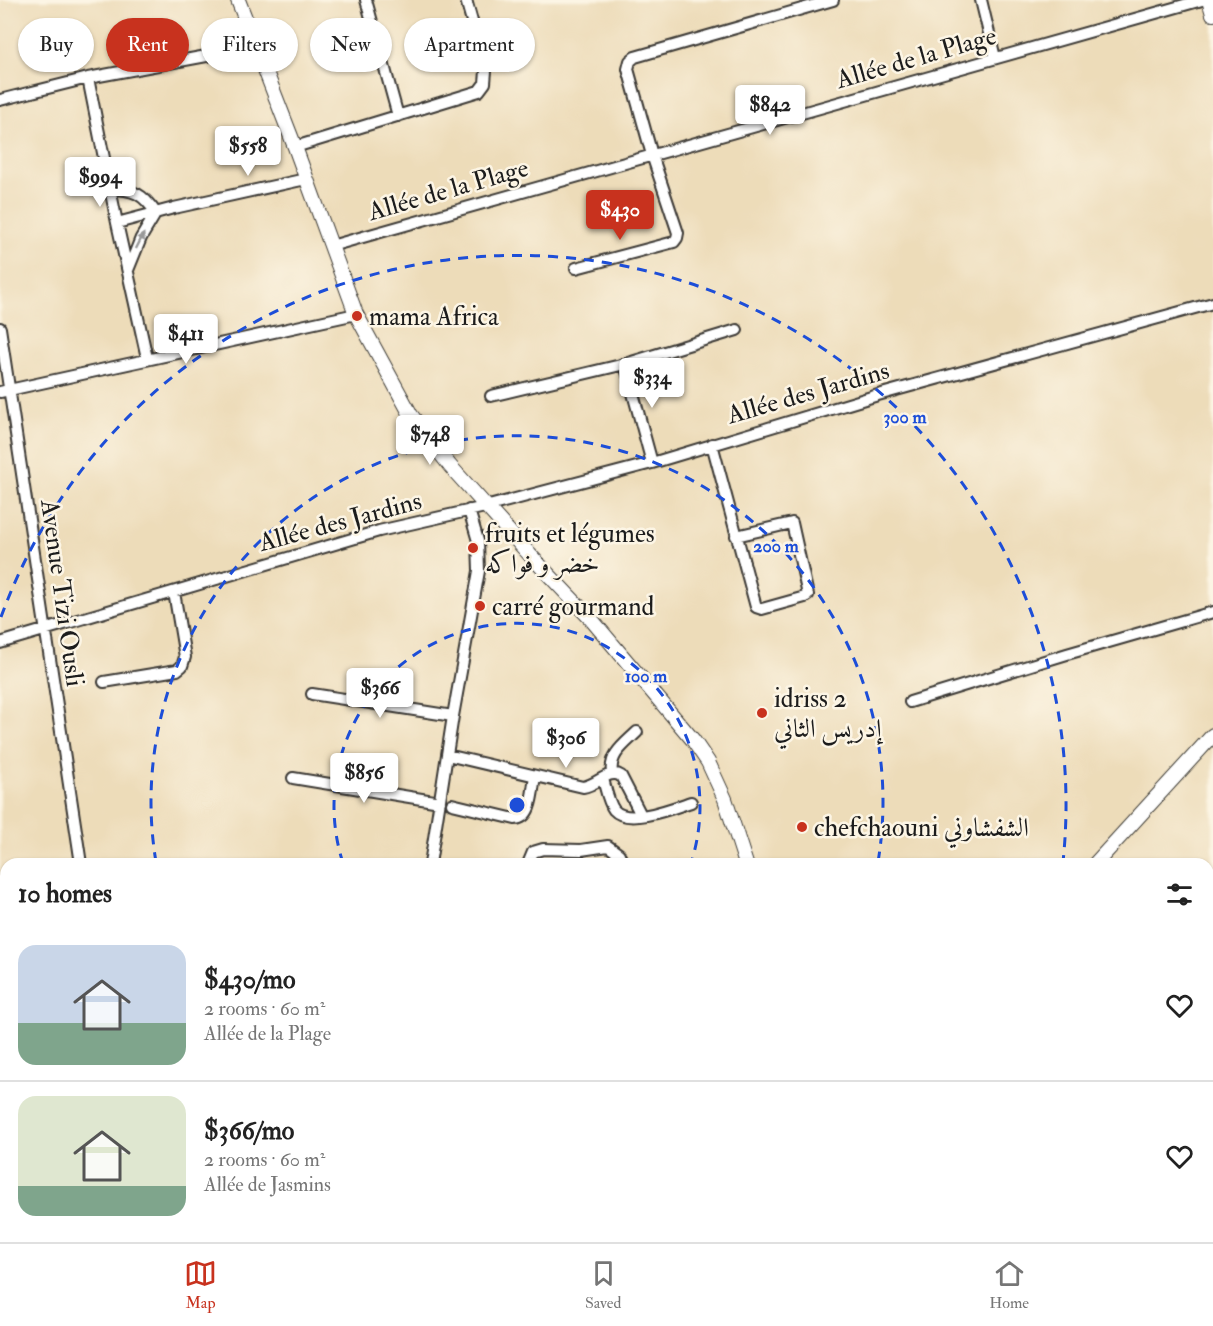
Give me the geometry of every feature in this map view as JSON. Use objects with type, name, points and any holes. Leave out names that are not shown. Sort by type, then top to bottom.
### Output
[{"type":"street","points":[[238,0],[245,18]]},
{"type":"street","points":[[366,0],[398,116]]},
{"type":"street","points":[[295,147],[474,93],[483,87],[486,71],[466,0]]},
{"type":"street","points":[[576,268],[674,242],[677,238],[678,233],[652,155],[628,69],[630,61],[635,57],[833,0]]},
{"type":"street","points":[[981,0],[995,58]]},
{"type":"street","name":"Allée de la Plage","points":[[330,246],[1202,0]]},
{"type":"street","points":[[1209,0],[1213,14]]},
{"type":"street","points":[[0,100],[87,78],[201,57]]},
{"type":"street","points":[[265,72],[356,314],[411,415],[485,507],[591,619],[693,740],[708,762],[725,799],[744,858]]},
{"type":"street","points":[[87,78],[147,358]]},
{"type":"street","points":[[117,223],[306,179]]},
{"type":"street","points":[[110,189],[128,190],[142,195],[156,213]]},
{"type":"street","points":[[128,271],[141,238],[156,213]]},
{"type":"street","name":"Allée des Jardins","points":[[0,643],[379,531],[485,507],[652,463],[878,394],[1213,303]]},
{"type":"street","points":[[5,391],[147,358],[356,314]]},
{"type":"street","name":"Avenue Tizi Ousli","points":[[0,328],[5,391],[80,858]]},
{"type":"street","points":[[491,396],[625,364],[737,330]]},
{"type":"street","points":[[625,364],[652,463]]},
{"type":"street","points":[[712,444],[736,536],[759,610],[808,595],[792,523],[736,536]]},
{"type":"street","points":[[431,858],[479,571],[478,541],[469,510]]},
{"type":"street","points":[[104,682],[177,670],[182,666],[185,657],[174,592]]},
{"type":"street","points":[[910,702],[1213,612]]},
{"type":"street","points":[[312,694],[453,716]]},
{"type":"street","points":[[637,732],[615,754],[611,764],[607,776],[611,805],[617,812],[630,817],[660,812],[691,802]]},
{"type":"street","points":[[1100,858],[1213,735]]},
{"type":"street","points":[[447,755],[583,787],[597,783],[607,776],[621,776],[641,815]]},
{"type":"street","points":[[452,804],[515,819],[522,818],[528,812],[535,776]]},
{"type":"street","points":[[293,778],[440,802]]},
{"type":"street","points":[[530,858],[533,852],[543,849],[581,850],[608,846],[621,858]]},
{"type":"place","name":"mama Africa","points":[[357,316]]},
{"type":"place","name":"fruits et légumes خضر و فواكه","points":[[473,548]]},
{"type":"place","name":"carré gourmand","points":[[480,606]]},
{"type":"place","name":"idriss 2 إدريس الثاني","points":[[762,713]]},
{"type":"place","name":"chefchaouni الشفشاوني","points":[[802,827]]}]
